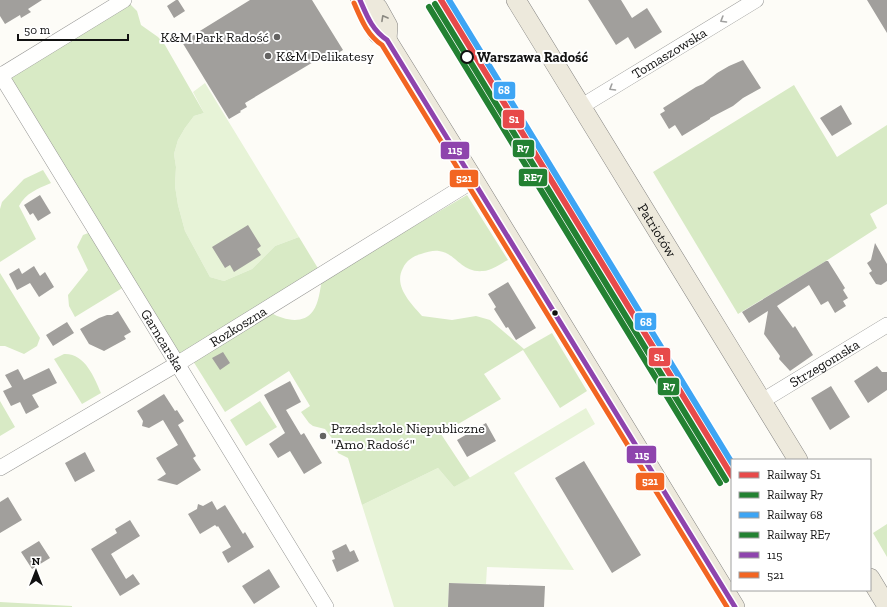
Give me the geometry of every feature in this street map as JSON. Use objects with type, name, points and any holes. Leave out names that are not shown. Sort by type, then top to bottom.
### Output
[{"type":"main road","points":[[360,0],[367,16],[378,34],[387,40],[474,180],[734,607]]},
{"type":"main road","points":[[370,0],[378,8],[388,26],[387,40]]},
{"type":"main road","name":"Patriotów","points":[[516,0],[797,459]]},
{"type":"main road","points":[[871,580],[887,606]]},
{"type":"street","points":[[0,75],[124,0]]},
{"type":"street","name":"Tomaszowska","points":[[582,106],[756,0]]},
{"type":"street","name":"Garncarska","points":[[0,75],[326,607]]},
{"type":"street","name":"Rozkoszna","points":[[0,468],[177,364],[474,180]]},
{"type":"street","name":"Strzegomska","points":[[762,401],[887,325]]},
{"type":"green space","points":[[128,2],[137,11],[141,25],[158,37],[165,45],[204,113],[194,116],[178,140],[174,154],[176,167],[175,186],[185,231],[210,277],[224,281],[252,269],[275,246],[299,237],[319,270],[182,353],[176,353],[10,82],[12,75]]},
{"type":"green space","points":[[205,83],[299,237],[275,246],[252,269],[224,281],[210,277],[185,231],[175,186],[176,167],[174,154],[178,140],[194,116],[204,113],[193,92]]},
{"type":"green space","points":[[794,85],[837,157],[887,125],[887,204],[870,214],[877,228],[826,261],[738,314],[653,172]]},
{"type":"green space","points":[[43,170],[51,183],[37,189],[25,198],[19,206],[36,239],[0,262],[0,209],[2,202],[24,179]]},
{"type":"green space","points":[[467,195],[508,260],[489,270],[475,271],[464,266],[450,255],[439,251],[418,255],[406,263],[400,275],[400,281],[405,294],[422,316],[452,320],[476,316],[490,320],[524,349],[552,333],[587,391],[560,408],[523,350],[484,374],[501,399],[441,434],[470,478],[454,487],[438,468],[362,505],[348,458],[338,453],[334,441],[325,429],[313,426],[301,412],[310,406],[289,371],[225,412],[193,361],[271,313],[282,318],[293,320],[299,320],[309,315],[317,304],[322,280]]},
{"type":"green space","points":[[91,232],[124,287],[75,317],[69,306],[68,295],[88,270],[77,247],[83,235]]},
{"type":"green space","points":[[0,273],[40,338],[37,346],[24,354],[5,346],[0,346]]},
{"type":"green space","points":[[64,354],[78,357],[88,367],[101,393],[82,404],[54,359]]},
{"type":"green space","points":[[0,401],[15,427],[0,436]]},
{"type":"green space","points":[[260,401],[277,427],[246,446],[230,420]]},
{"type":"green space","points":[[586,408],[595,424],[514,473],[574,570],[487,567],[486,584],[449,583],[448,607],[394,607],[362,505],[438,468],[454,487]]},
{"type":"green space","points":[[887,524],[887,557],[873,533]]},
{"type":"green space","points":[[0,602],[72,606],[72,607],[0,607]]},
{"type":"building","points":[[0,0],[42,0],[28,9],[31,12],[21,18],[20,15],[5,24],[0,16]]},
{"type":"building","points":[[178,0],[185,11],[174,18],[167,6]]},
{"type":"building","name":"K&M Park Radość","points":[[250,0],[312,0],[343,50],[333,56],[330,52],[245,103],[247,107],[229,119],[182,42]]},
{"type":"building","points":[[588,0],[621,0],[632,18],[647,8],[662,32],[635,49],[628,37],[616,45]]},
{"type":"building","points":[[867,0],[887,0],[887,33]]},
{"type":"building","points":[[743,60],[761,88],[682,136],[675,125],[669,129],[660,114],[665,111],[663,108],[703,84],[717,73]]},
{"type":"building","points":[[841,105],[852,124],[832,136],[820,118]]},
{"type":"building","points":[[40,195],[51,213],[38,221],[33,213],[30,215],[24,205]]},
{"type":"building","points":[[248,225],[261,246],[257,249],[261,255],[234,272],[230,265],[225,268],[212,247]]},
{"type":"building","points":[[875,243],[887,264],[887,281],[881,285],[876,284],[869,273],[872,271],[867,263],[871,260]]},
{"type":"building","points":[[828,261],[845,288],[843,290],[848,298],[843,301],[846,306],[835,313],[828,301],[821,305],[809,285],[777,306],[793,328],[795,326],[813,355],[790,371],[779,359],[780,356],[764,334],[768,311],[749,323],[742,312]]},
{"type":"building","points":[[34,266],[40,276],[45,272],[54,287],[39,297],[30,283],[17,290],[9,274],[19,268],[22,274]]},
{"type":"building","points":[[508,282],[536,328],[516,340],[508,327],[506,328],[494,309],[496,307],[488,294]]},
{"type":"building","points":[[118,311],[131,332],[124,336],[126,339],[104,351],[89,344],[80,329],[99,318],[112,315]]},
{"type":"building","points":[[67,322],[74,333],[53,346],[46,335]]},
{"type":"building","points":[[223,352],[230,363],[220,370],[212,358]]},
{"type":"building","points":[[877,366],[882,372],[887,372],[887,390],[868,403],[854,381]]},
{"type":"building","points":[[49,368],[57,383],[32,395],[39,407],[26,414],[20,402],[11,406],[3,391],[12,387],[5,375],[18,369],[24,380]]},
{"type":"building","points":[[290,381],[301,402],[286,410],[301,435],[304,433],[322,463],[304,474],[290,451],[278,458],[269,444],[285,433],[264,395]]},
{"type":"building","points":[[831,386],[850,417],[830,430],[811,398]]},
{"type":"building","points":[[164,394],[175,411],[177,410],[184,421],[178,425],[196,456],[193,458],[201,470],[177,485],[157,480],[166,474],[156,458],[178,445],[163,420],[149,428],[142,426],[143,421],[137,411]]},
{"type":"building","points":[[486,423],[496,441],[467,457],[457,440]]},
{"type":"building","points":[[85,452],[95,471],[75,482],[65,463]]},
{"type":"building","points":[[584,461],[641,555],[612,573],[555,478]]},
{"type":"building","points":[[8,497],[22,520],[0,533],[0,502]]},
{"type":"building","points":[[212,501],[217,510],[225,505],[243,534],[245,532],[254,547],[228,563],[222,552],[231,547],[218,526],[217,527],[215,525],[200,534],[188,514],[197,509],[198,504],[203,506]]},
{"type":"building","points":[[130,520],[140,536],[111,554],[126,579],[133,574],[140,584],[120,596],[91,549],[117,533],[115,529]]},
{"type":"building","points":[[39,541],[50,558],[32,569],[21,552]]},
{"type":"building","points":[[346,544],[350,552],[354,550],[359,561],[337,572],[332,560],[335,559],[332,551]]},
{"type":"building","points":[[269,569],[280,587],[254,604],[242,586]]},
{"type":"building","points":[[449,583],[545,586],[544,607],[448,607]]},
{"type":"rail line","name":"S1","points":[[441,0],[731,474]]},
{"type":"rail line","name":"68","points":[[449,0],[731,461]]},
{"type":"rail line","name":"R7","points":[[435,4],[726,480]]},
{"type":"rail line","name":"RE7","points":[[429,7],[720,483]]},
{"type":"transit line","name":"115","points":[[360,0],[370,22],[377,32],[387,40],[735,607]]},
{"type":"transit line","name":"521","points":[[354,3],[368,32],[382,45],[727,607]]},
{"type":"place","name":"K&M Park Radość","points":[[277,37]]},
{"type":"place","name":"K&M Delikatesy","points":[[268,56]]},
{"type":"place","name":"Warszawa Radość","points":[[467,57]]},
{"type":"place","name":"Przedszkole Niepubliczne \"Amo Radość\"","points":[[323,436]]}]
